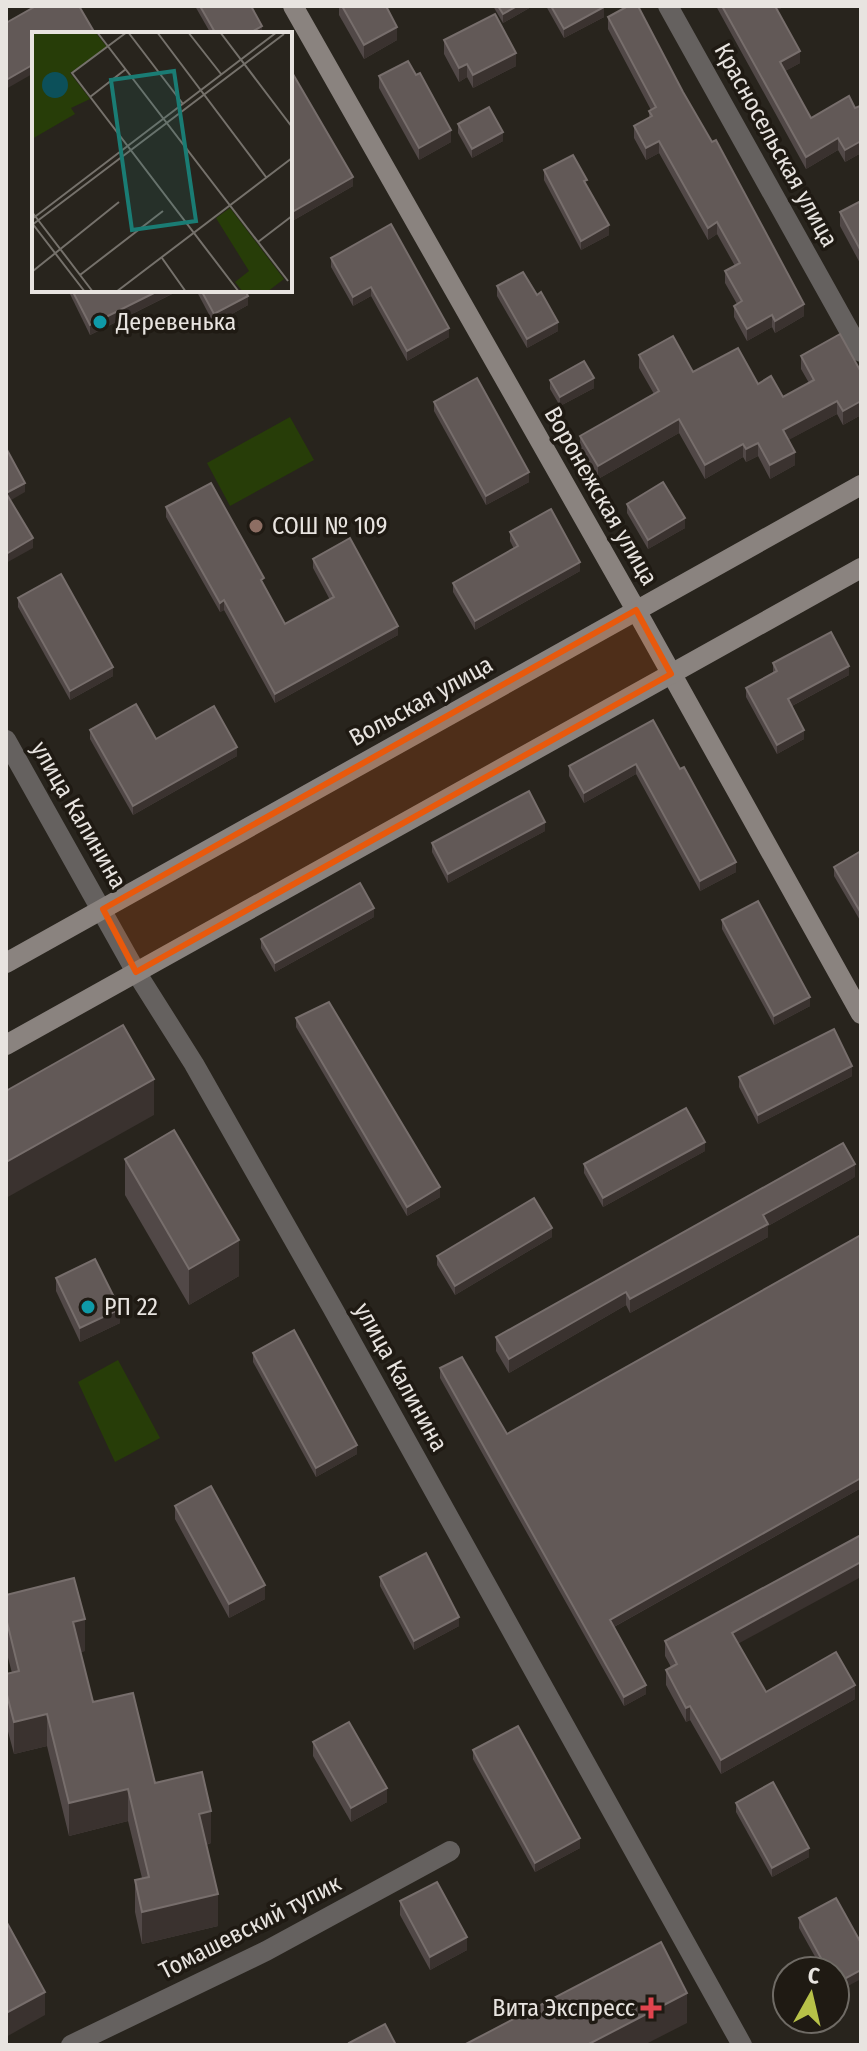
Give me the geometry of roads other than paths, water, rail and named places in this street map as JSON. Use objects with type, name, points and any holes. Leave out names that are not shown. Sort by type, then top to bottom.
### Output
[{"type":"main road","name":"Воронежская улица","points":[[293,6],[861,1014]]},
{"type":"main road","name":"Вольская улица","points":[[6,963],[861,485]]},
{"type":"main road","points":[[6,1045],[861,568]]},
{"type":"street","name":"Красносельская улица","points":[[668,6],[861,352]]},
{"type":"street","name":"улица Калинина","points":[[6,740],[136,972],[194,1064],[339,1320],[742,2045]]},
{"type":"street","name":"Томашевский тупик","points":[[71,2045],[266,1951],[450,1851]]},
{"type":"place","name":"Деревенька","points":[[100,322]]},
{"type":"place","name":"СОШ № 109","points":[[256,526]]},
{"type":"place","name":"РП 22","points":[[88,1307]]},
{"type":"place","name":"Вита Экспресс","points":[[651,2008]]}]
